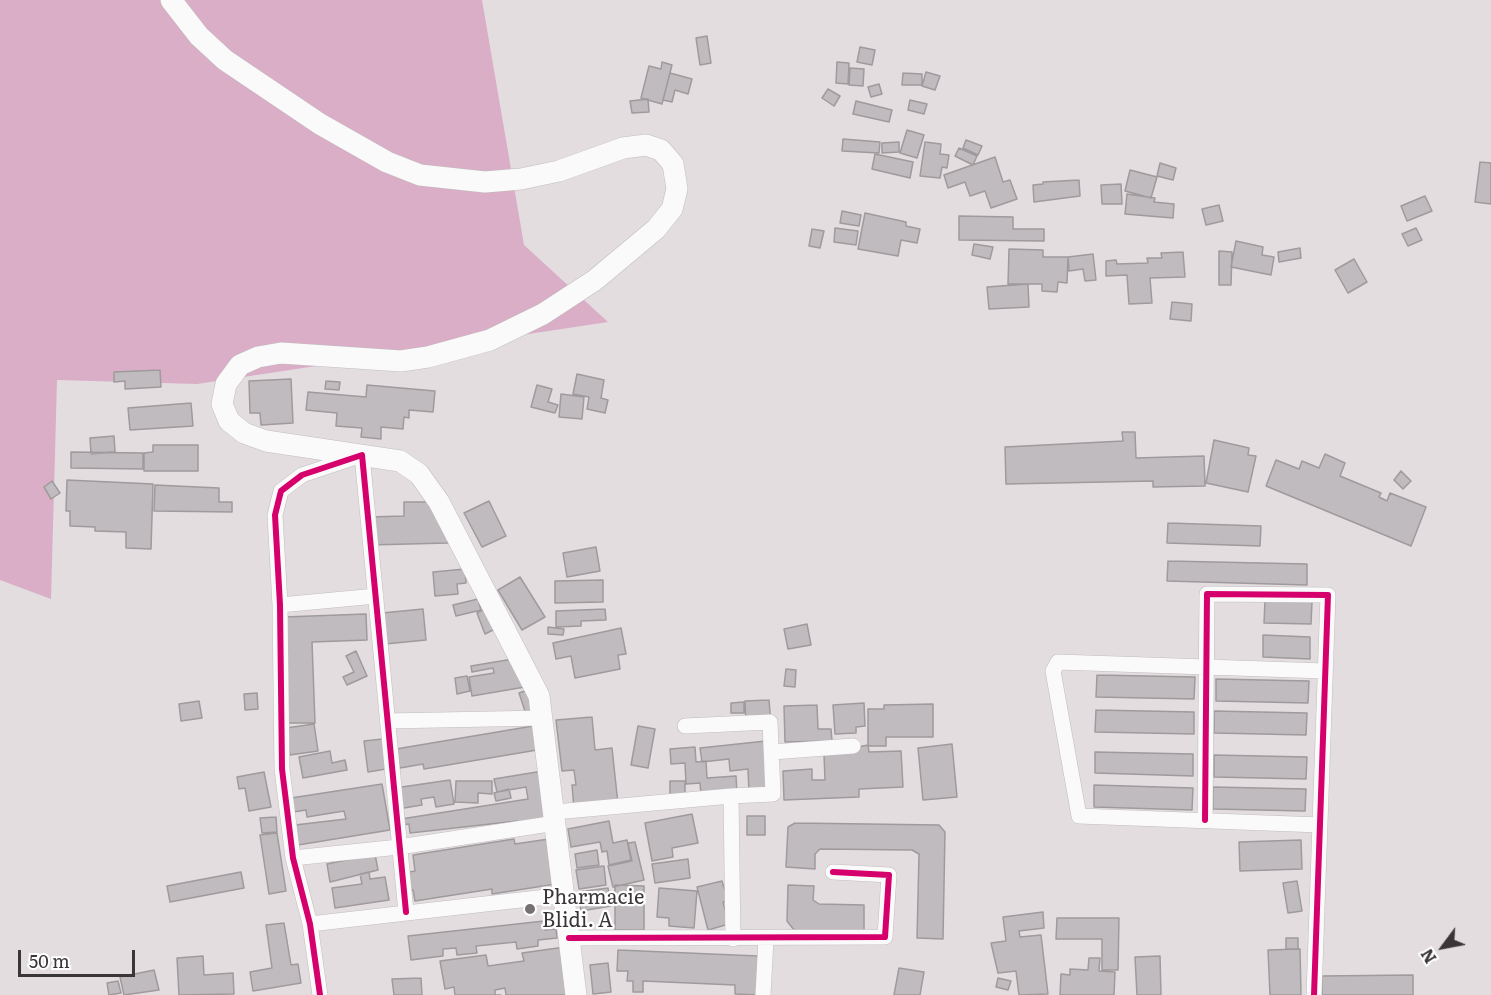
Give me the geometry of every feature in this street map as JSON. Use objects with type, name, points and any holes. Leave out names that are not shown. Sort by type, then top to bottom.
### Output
[{"type":"main road","points":[[171,0],[199,36],[225,60],[320,124],[387,162],[420,175],[485,182],[521,179],[560,171],[623,148],[645,144],[661,150],[673,164],[676,189],[672,208],[656,229],[595,280],[543,314],[490,340],[454,352],[401,361],[281,353],[258,357],[240,365],[226,384],[222,404],[229,421],[244,433],[266,441],[400,461],[419,474],[439,502],[539,696],[544,718],[576,995]]},
{"type":"street","points":[[320,995],[310,924],[293,858],[282,769],[280,605],[275,515],[281,491],[302,476],[362,455],[406,912]]},
{"type":"street","points":[[1205,820],[1207,594],[1328,595],[1314,995]]},
{"type":"street","points":[[280,605],[376,596]]},
{"type":"street","points":[[1320,825],[1079,816],[1053,671],[1058,662],[1325,671]]},
{"type":"street","points":[[387,721],[544,718]]},
{"type":"street","points":[[293,858],[399,847],[555,818],[731,796],[773,794],[770,722],[685,726]]},
{"type":"street","points":[[772,752],[853,746]]},
{"type":"street","points":[[731,796],[733,939]]},
{"type":"street","points":[[569,938],[885,937],[890,875],[833,872]]},
{"type":"street","points":[[310,924],[564,895]]},
{"type":"street","points":[[763,995],[766,939]]},
{"type":"shaded area","points":[[0,0],[482,0],[524,245],[608,322],[197,384],[57,380],[51,599],[0,580]]},
{"type":"building","points":[[707,36],[711,63],[700,65],[696,38]]},
{"type":"building","points":[[860,47],[875,50],[872,65],[857,62]]},
{"type":"building","points":[[662,62],[672,65],[662,104],[641,98],[649,66],[661,69]]},
{"type":"building","points":[[837,62],[849,63],[848,84],[836,83]]},
{"type":"building","points":[[850,68],[864,69],[863,86],[849,85]]},
{"type":"building","points":[[926,72],[940,76],[935,90],[922,86]]},
{"type":"building","points":[[670,73],[692,79],[688,94],[675,90],[672,102],[663,100]]},
{"type":"building","points":[[903,73],[922,74],[922,85],[902,85]]},
{"type":"building","points":[[879,84],[882,94],[871,97],[868,87]]},
{"type":"building","points":[[828,89],[840,96],[834,106],[822,98]]},
{"type":"building","points":[[648,99],[649,112],[632,113],[630,101]]},
{"type":"building","points":[[910,100],[927,104],[924,114],[908,110]]},
{"type":"building","points":[[856,101],[892,110],[889,122],[853,114]]},
{"type":"building","points":[[907,130],[924,135],[917,158],[900,153]]},
{"type":"building","points":[[843,139],[880,142],[879,153],[842,151]]},
{"type":"building","points":[[966,140],[982,146],[978,155],[963,148]]},
{"type":"building","points":[[899,142],[899,152],[882,153],[882,143]]},
{"type":"building","points":[[925,142],[941,144],[940,154],[949,155],[947,168],[942,167],[940,178],[920,176]]},
{"type":"building","points":[[959,148],[977,156],[973,165],[955,156]]},
{"type":"building","points":[[875,154],[913,162],[910,178],[872,169]]},
{"type":"building","points":[[995,157],[1003,182],[1010,180],[1017,199],[991,208],[985,191],[970,196],[965,182],[948,188],[944,175]]},
{"type":"building","points":[[1480,162],[1491,163],[1491,204],[1475,202]]},
{"type":"building","points":[[1160,163],[1176,168],[1173,180],[1157,176]]},
{"type":"building","points":[[1130,170],[1157,177],[1151,198],[1125,191]]},
{"type":"building","points":[[1079,180],[1080,196],[1034,202],[1033,185],[1043,184],[1043,182]]},
{"type":"building","points":[[1121,184],[1122,204],[1102,204],[1101,185]]},
{"type":"building","points":[[1127,194],[1155,198],[1154,202],[1174,204],[1173,218],[1125,214]]},
{"type":"building","points":[[1425,196],[1432,211],[1407,221],[1401,206]]},
{"type":"building","points":[[1219,205],[1223,221],[1206,225],[1202,209]]},
{"type":"building","points":[[842,211],[861,215],[859,226],[840,223]]},
{"type":"building","points":[[865,213],[906,222],[906,226],[920,229],[917,243],[901,240],[898,256],[858,249]]},
{"type":"building","points":[[959,216],[1013,217],[1013,229],[1044,229],[1044,241],[959,240]]},
{"type":"building","points":[[835,228],[858,231],[856,245],[834,242]]},
{"type":"building","points":[[1416,228],[1422,240],[1408,246],[1402,234]]},
{"type":"building","points":[[812,229],[824,231],[820,248],[809,246]]},
{"type":"building","points":[[1236,241],[1263,247],[1262,255],[1274,257],[1271,275],[1231,267]]},
{"type":"building","points":[[974,244],[993,247],[990,259],[972,255]]},
{"type":"building","points":[[1300,248],[1301,258],[1279,262],[1278,252]]},
{"type":"building","points":[[1009,249],[1043,250],[1043,257],[1068,257],[1067,283],[1058,282],[1057,292],[1042,291],[1042,284],[1008,284]]},
{"type":"building","points":[[1219,251],[1232,252],[1231,285],[1219,285]]},
{"type":"building","points":[[1183,252],[1185,277],[1150,278],[1152,303],[1129,304],[1127,275],[1106,276],[1106,261],[1116,260],[1117,264],[1148,263],[1147,258],[1162,258],[1161,253]]},
{"type":"building","points":[[1093,254],[1096,280],[1085,281],[1083,269],[1069,271],[1068,257]]},
{"type":"building","points":[[1354,259],[1367,282],[1348,293],[1335,270]]},
{"type":"building","points":[[1028,284],[1029,307],[989,309],[987,287]]},
{"type":"building","points":[[1172,302],[1192,304],[1191,321],[1170,319]]},
{"type":"building","points":[[160,370],[161,387],[125,389],[125,381],[114,382],[114,372]]},
{"type":"building","points":[[577,374],[604,380],[601,398],[608,400],[605,413],[587,409],[589,397],[573,394]]},
{"type":"building","points":[[291,379],[293,423],[261,425],[260,413],[250,413],[249,381]]},
{"type":"building","points":[[326,381],[340,382],[339,390],[325,389]]},
{"type":"building","points":[[367,385],[435,391],[433,412],[409,410],[409,418],[404,417],[403,429],[381,427],[381,439],[361,437],[362,428],[336,426],[337,413],[306,410],[308,392],[366,397]]},
{"type":"building","points":[[537,385],[552,389],[548,402],[558,405],[555,413],[531,407]]},
{"type":"building","points":[[561,394],[584,397],[582,419],[559,417]]},
{"type":"building","points":[[191,403],[193,426],[130,430],[128,408]]},
{"type":"building","points":[[1122,432],[1135,432],[1136,458],[1204,456],[1205,486],[1153,487],[1153,481],[1006,484],[1005,447],[1123,441]]},
{"type":"building","points":[[114,436],[115,452],[91,454],[90,438]]},
{"type":"building","points":[[1214,440],[1249,448],[1248,455],[1256,456],[1248,492],[1206,483]]},
{"type":"building","points":[[153,445],[198,445],[198,471],[144,471],[144,453],[153,452]]},
{"type":"building","points":[[71,452],[143,453],[143,469],[71,468]]},
{"type":"building","points":[[1325,454],[1345,463],[1340,476],[1381,493],[1379,497],[1387,501],[1390,493],[1426,507],[1411,546],[1266,486],[1276,460],[1299,469],[1302,461],[1319,468]]},
{"type":"building","points":[[1401,471],[1411,481],[1403,489],[1394,480]]},
{"type":"building","points":[[67,480],[153,484],[151,549],[126,548],[126,532],[95,531],[95,527],[70,526],[70,511],[66,511]]},
{"type":"building","points":[[52,481],[60,493],[51,499],[44,487]]},
{"type":"building","points":[[155,485],[219,488],[219,502],[232,502],[232,512],[154,511]]},
{"type":"building","points":[[489,501],[506,536],[482,547],[464,513]]},
{"type":"building","points":[[404,502],[435,502],[435,517],[448,517],[448,543],[369,545],[369,517],[404,516]]},
{"type":"building","points":[[1168,523],[1261,526],[1260,546],[1167,543]]},
{"type":"building","points":[[596,547],[600,571],[567,577],[563,553]]},
{"type":"building","points":[[1168,561],[1307,564],[1307,585],[1167,581]]},
{"type":"building","points":[[465,569],[466,583],[457,584],[458,594],[435,596],[433,572]]},
{"type":"building","points":[[520,577],[545,617],[522,630],[498,590]]},
{"type":"building","points":[[603,580],[603,602],[555,603],[555,581]]},
{"type":"building","points":[[478,599],[481,610],[456,616],[453,605]]},
{"type":"building","points":[[1265,601],[1312,602],[1311,624],[1264,623]]},
{"type":"building","points":[[488,607],[499,627],[485,634],[477,613]]},
{"type":"building","points":[[423,609],[426,640],[385,644],[382,613]]},
{"type":"building","points":[[605,609],[606,620],[581,621],[581,626],[556,627],[556,611]]},
{"type":"building","points":[[366,614],[367,640],[312,642],[315,723],[288,723],[284,617]]},
{"type":"building","points":[[807,624],[811,645],[788,649],[784,629]]},
{"type":"building","points":[[548,627],[564,629],[563,635],[548,634]]},
{"type":"building","points":[[621,628],[626,654],[618,655],[620,669],[575,678],[571,656],[556,659],[553,643]]},
{"type":"building","points":[[1263,635],[1310,637],[1310,659],[1263,657]]},
{"type":"building","points":[[356,651],[367,676],[347,685],[343,677],[354,672],[346,656]]},
{"type":"building","points":[[519,658],[525,687],[472,696],[469,677],[494,673],[493,668],[472,672],[471,666]]},
{"type":"building","points":[[786,669],[796,670],[795,687],[784,686]]},
{"type":"building","points":[[1097,675],[1195,677],[1194,699],[1096,697]]},
{"type":"building","points":[[467,676],[470,691],[457,694],[455,678]]},
{"type":"building","points":[[1216,679],[1309,681],[1308,703],[1216,701]]},
{"type":"building","points":[[531,689],[536,711],[526,714],[519,693]]},
{"type":"building","points":[[257,693],[258,709],[245,710],[244,694]]},
{"type":"building","points":[[769,700],[771,725],[746,726],[745,701]]},
{"type":"building","points":[[199,701],[202,718],[181,721],[179,704]]},
{"type":"building","points":[[744,702],[744,713],[731,713],[731,703]]},
{"type":"building","points":[[864,703],[865,726],[856,727],[856,733],[835,734],[833,705]]},
{"type":"building","points":[[933,704],[933,737],[886,737],[886,746],[868,746],[868,709],[884,709],[884,705]]},
{"type":"building","points":[[817,705],[818,729],[831,729],[832,741],[785,742],[784,706]]},
{"type":"building","points":[[1096,710],[1194,712],[1194,734],[1095,732]]},
{"type":"building","points":[[1214,711],[1307,713],[1306,735],[1214,733]]},
{"type":"building","points":[[592,717],[595,750],[612,748],[618,804],[574,809],[572,785],[576,785],[574,770],[562,771],[556,720]]},
{"type":"building","points":[[314,724],[318,751],[290,755],[286,728]]},
{"type":"building","points":[[539,725],[543,749],[424,769],[423,764],[400,768],[396,749]]},
{"type":"building","points":[[638,726],[655,729],[648,768],[631,765]]},
{"type":"building","points":[[383,739],[386,769],[368,772],[364,741]]},
{"type":"building","points":[[766,741],[772,791],[749,793],[748,769],[730,771],[729,759],[702,762],[700,748]]},
{"type":"building","points":[[952,744],[957,797],[923,800],[918,748]]},
{"type":"building","points":[[868,745],[869,752],[901,751],[903,787],[859,789],[859,797],[784,800],[783,771],[812,769],[812,780],[825,780],[824,754]]},
{"type":"building","points":[[695,747],[696,762],[706,761],[707,778],[736,776],[737,793],[701,795],[700,783],[686,784],[685,763],[671,764],[670,749]]},
{"type":"building","points":[[330,751],[332,763],[345,760],[347,770],[303,778],[299,757]]},
{"type":"building","points":[[1095,752],[1193,754],[1193,776],[1095,773]]},
{"type":"building","points":[[1214,755],[1307,757],[1306,779],[1214,777]]},
{"type":"building","points":[[543,771],[553,819],[518,825],[517,821],[410,833],[409,824],[402,825],[401,819],[528,799],[526,787],[497,792],[494,779]]},
{"type":"building","points":[[264,772],[271,807],[249,811],[245,788],[239,789],[237,777]]},
{"type":"building","points":[[450,780],[454,804],[436,807],[434,797],[421,799],[422,805],[398,809],[395,788]]},
{"type":"building","points":[[456,781],[492,781],[492,794],[478,793],[478,803],[455,802]]},
{"type":"building","points":[[670,781],[685,781],[685,797],[670,797]]},
{"type":"building","points":[[382,784],[390,830],[298,845],[295,825],[346,819],[344,811],[307,817],[306,810],[293,812],[291,798]]},
{"type":"building","points":[[1094,785],[1193,788],[1192,810],[1094,807]]},
{"type":"building","points":[[1213,787],[1306,789],[1305,811],[1213,809]]},
{"type":"building","points":[[509,789],[511,798],[496,801],[494,793]]},
{"type":"building","points":[[692,814],[698,843],[672,848],[673,857],[652,861],[645,823]]},
{"type":"building","points":[[747,816],[765,816],[765,835],[747,835]]},
{"type":"building","points":[[276,817],[277,832],[262,833],[260,818]]},
{"type":"building","points":[[609,821],[613,843],[627,840],[631,860],[609,865],[607,851],[602,852],[600,842],[571,847],[568,829]]},
{"type":"building","points":[[795,823],[939,825],[945,832],[943,939],[917,938],[919,854],[912,850],[820,849],[815,854],[815,869],[786,867],[788,827]]},
{"type":"building","points":[[277,833],[286,891],[269,894],[260,835]]},
{"type":"building","points":[[514,839],[515,844],[549,839],[556,884],[492,894],[492,889],[415,901],[413,890],[406,892],[403,873],[415,871],[413,855]]},
{"type":"building","points":[[1301,840],[1302,869],[1240,871],[1239,842]]},
{"type":"building","points":[[635,842],[644,880],[613,887],[608,866],[632,861],[628,843]]},
{"type":"building","points":[[597,850],[599,865],[577,868],[575,854]]},
{"type":"building","points":[[375,854],[378,870],[330,882],[327,864]]},
{"type":"building","points":[[688,859],[690,878],[655,883],[652,864]]},
{"type":"building","points":[[604,866],[606,885],[579,889],[576,870]]},
{"type":"building","points":[[241,872],[244,888],[170,902],[167,886]]},
{"type":"building","points":[[369,872],[370,879],[385,877],[389,900],[335,908],[332,888],[362,884],[360,874]]},
{"type":"building","points":[[722,881],[728,901],[723,902],[729,924],[708,930],[697,887]]},
{"type":"building","points":[[1297,881],[1302,911],[1288,913],[1283,883]]},
{"type":"building","points":[[615,885],[644,886],[644,930],[615,930]]},
{"type":"building","points":[[788,885],[814,886],[813,900],[819,904],[864,905],[864,930],[794,930],[787,921]]},
{"type":"building","points":[[608,888],[611,906],[581,911],[578,892]]},
{"type":"building","points":[[659,888],[697,891],[694,928],[669,926],[669,918],[657,917]]},
{"type":"building","points":[[1043,912],[1044,928],[1019,931],[1020,937],[1041,935],[1048,994],[1019,995],[1016,971],[998,973],[991,943],[1006,941],[1003,917]]},
{"type":"building","points":[[1057,918],[1119,918],[1118,970],[1102,970],[1102,939],[1056,939]]},
{"type":"building","points":[[544,921],[545,930],[556,929],[557,938],[538,940],[538,946],[517,949],[516,942],[476,946],[477,953],[457,955],[456,948],[443,949],[443,956],[411,960],[408,936]]},
{"type":"building","points":[[284,923],[291,965],[298,964],[301,983],[253,991],[250,972],[272,968],[266,925]]},
{"type":"building","points":[[1286,938],[1298,938],[1298,949],[1286,949]]},
{"type":"building","points":[[565,947],[572,995],[506,995],[505,988],[495,990],[495,995],[455,995],[454,987],[445,989],[440,961],[486,955],[488,966],[524,961],[522,953]]},
{"type":"building","points":[[1300,949],[1301,995],[1270,995],[1268,950]]},
{"type":"building","points":[[618,950],[758,956],[757,995],[735,994],[735,985],[643,981],[643,992],[633,992],[633,981],[627,981],[628,971],[617,971]]},
{"type":"building","points":[[203,956],[204,975],[233,973],[234,994],[179,995],[177,958]]},
{"type":"building","points":[[1160,956],[1161,995],[1137,995],[1135,957]]},
{"type":"building","points":[[1089,958],[1100,958],[1099,971],[1115,972],[1114,995],[1060,995],[1061,974],[1070,975],[1070,969],[1088,970]]},
{"type":"building","points":[[608,963],[611,992],[593,994],[590,965]]},
{"type":"building","points":[[899,968],[924,972],[920,995],[894,995]]},
{"type":"building","points":[[154,970],[159,990],[124,995],[120,977]]},
{"type":"building","points":[[1413,975],[1413,995],[1322,995],[1322,976]]},
{"type":"building","points":[[421,978],[422,995],[394,995],[392,979]]},
{"type":"building","points":[[998,978],[1011,981],[1008,990],[996,987]]},
{"type":"building","points":[[118,981],[121,993],[109,995],[107,983]]},
{"type":"cycle path","points":[[320,995],[310,924],[293,858],[282,769],[280,605],[275,515],[281,491],[302,475],[362,455],[406,912]]},
{"type":"cycle path","points":[[1205,820],[1207,594],[1328,595],[1314,995]]},
{"type":"cycle path","points":[[569,938],[885,937],[889,875],[833,872]]},
{"type":"place","name":"Pharmacie Blidi. A","points":[[530,909]]}]
